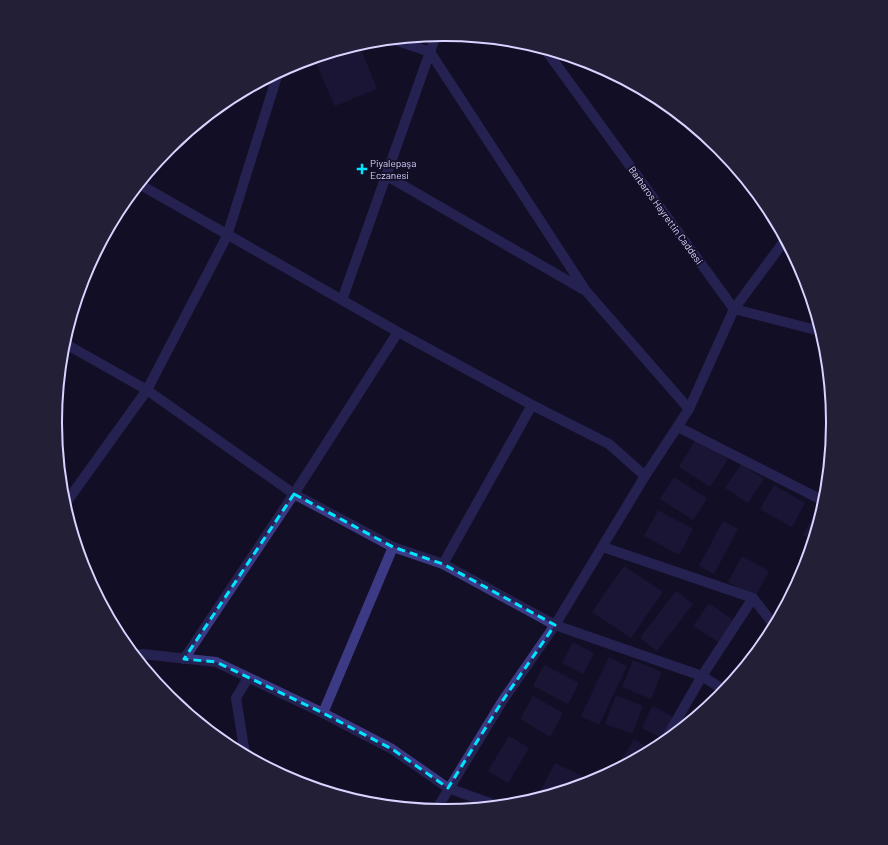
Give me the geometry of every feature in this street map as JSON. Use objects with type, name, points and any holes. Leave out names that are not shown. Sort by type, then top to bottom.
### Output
[{"type":"street","points":[[342,300],[434,41]]},
{"type":"street","points":[[404,43],[430,52],[586,291],[689,409]]},
{"type":"street","name":"Barbaros Hayrettin Caddesi","points":[[550,56],[734,309]]},
{"type":"street","points":[[70,497],[147,390],[227,236],[274,81]]},
{"type":"street","points":[[386,176],[586,291]]},
{"type":"street","points":[[144,187],[227,236],[398,332],[532,405],[609,444],[645,476]]},
{"type":"street","points":[[439,804],[503,700],[555,625],[645,476],[689,409],[734,309],[781,245]]},
{"type":"street","points":[[734,309],[814,330]]},
{"type":"street","points":[[184,659],[294,494],[398,332]]},
{"type":"street","points":[[70,347],[147,390],[294,494],[393,547],[444,564],[555,625],[702,676],[719,687]]},
{"type":"street","points":[[444,564],[532,405]]},
{"type":"street","points":[[678,427],[818,498]]},
{"type":"street","points":[[323,713],[393,547]]},
{"type":"street","points":[[603,547],[753,598],[770,620]]},
{"type":"street","points":[[672,728],[702,676],[753,598]]},
{"type":"street","points":[[141,656],[216,662],[323,713],[392,749],[448,788],[486,802]]},
{"type":"street","points":[[244,747],[236,698],[248,678]]},
{"type":"highlighted area","points":[[294,494],[393,547],[443,564],[555,625],[503,700],[448,788],[392,749],[323,713],[216,662],[184,659]]},
{"type":"building","points":[[361,50],[377,89],[335,106],[316,63]]},
{"type":"building","points":[[696,439],[728,459],[710,487],[679,467]]},
{"type":"building","points":[[741,464],[764,479],[748,503],[725,488]]},
{"type":"building","points":[[674,477],[707,498],[693,520],[660,499]]},
{"type":"building","points":[[774,485],[805,503],[792,527],[760,509]]},
{"type":"building","points":[[658,510],[693,529],[679,555],[644,536]]},
{"type":"building","points":[[814,514],[808,538],[803,535]]},
{"type":"building","points":[[723,521],[738,529],[714,574],[699,566]]},
{"type":"building","points":[[742,556],[769,571],[755,597],[728,582]]},
{"type":"building","points":[[624,566],[663,592],[631,638],[592,612]]},
{"type":"building","points":[[676,591],[693,604],[657,651],[640,638]]},
{"type":"building","points":[[709,603],[733,620],[718,642],[693,626]]},
{"type":"building","points":[[573,642],[594,653],[583,674],[562,663]]},
{"type":"building","points":[[609,657],[627,666],[599,725],[581,716]]},
{"type":"building","points":[[633,660],[662,672],[651,699],[622,687]]},
{"type":"building","points":[[544,665],[579,683],[568,704],[533,686]]},
{"type":"building","points":[[616,695],[643,706],[632,734],[605,724]]},
{"type":"building","points":[[533,696],[563,713],[550,737],[520,719]]},
{"type":"building","points":[[652,706],[674,717],[666,732],[660,737],[642,728]]},
{"type":"building","points":[[509,736],[529,748],[508,783],[488,771]]},
{"type":"building","points":[[634,739],[646,746],[635,753],[621,761]]},
{"type":"building","points":[[555,763],[582,776],[581,779],[567,784],[540,792]]},
{"type":"place","name":"Piyalepaşa Eczanesi","points":[[362,169]]}]
